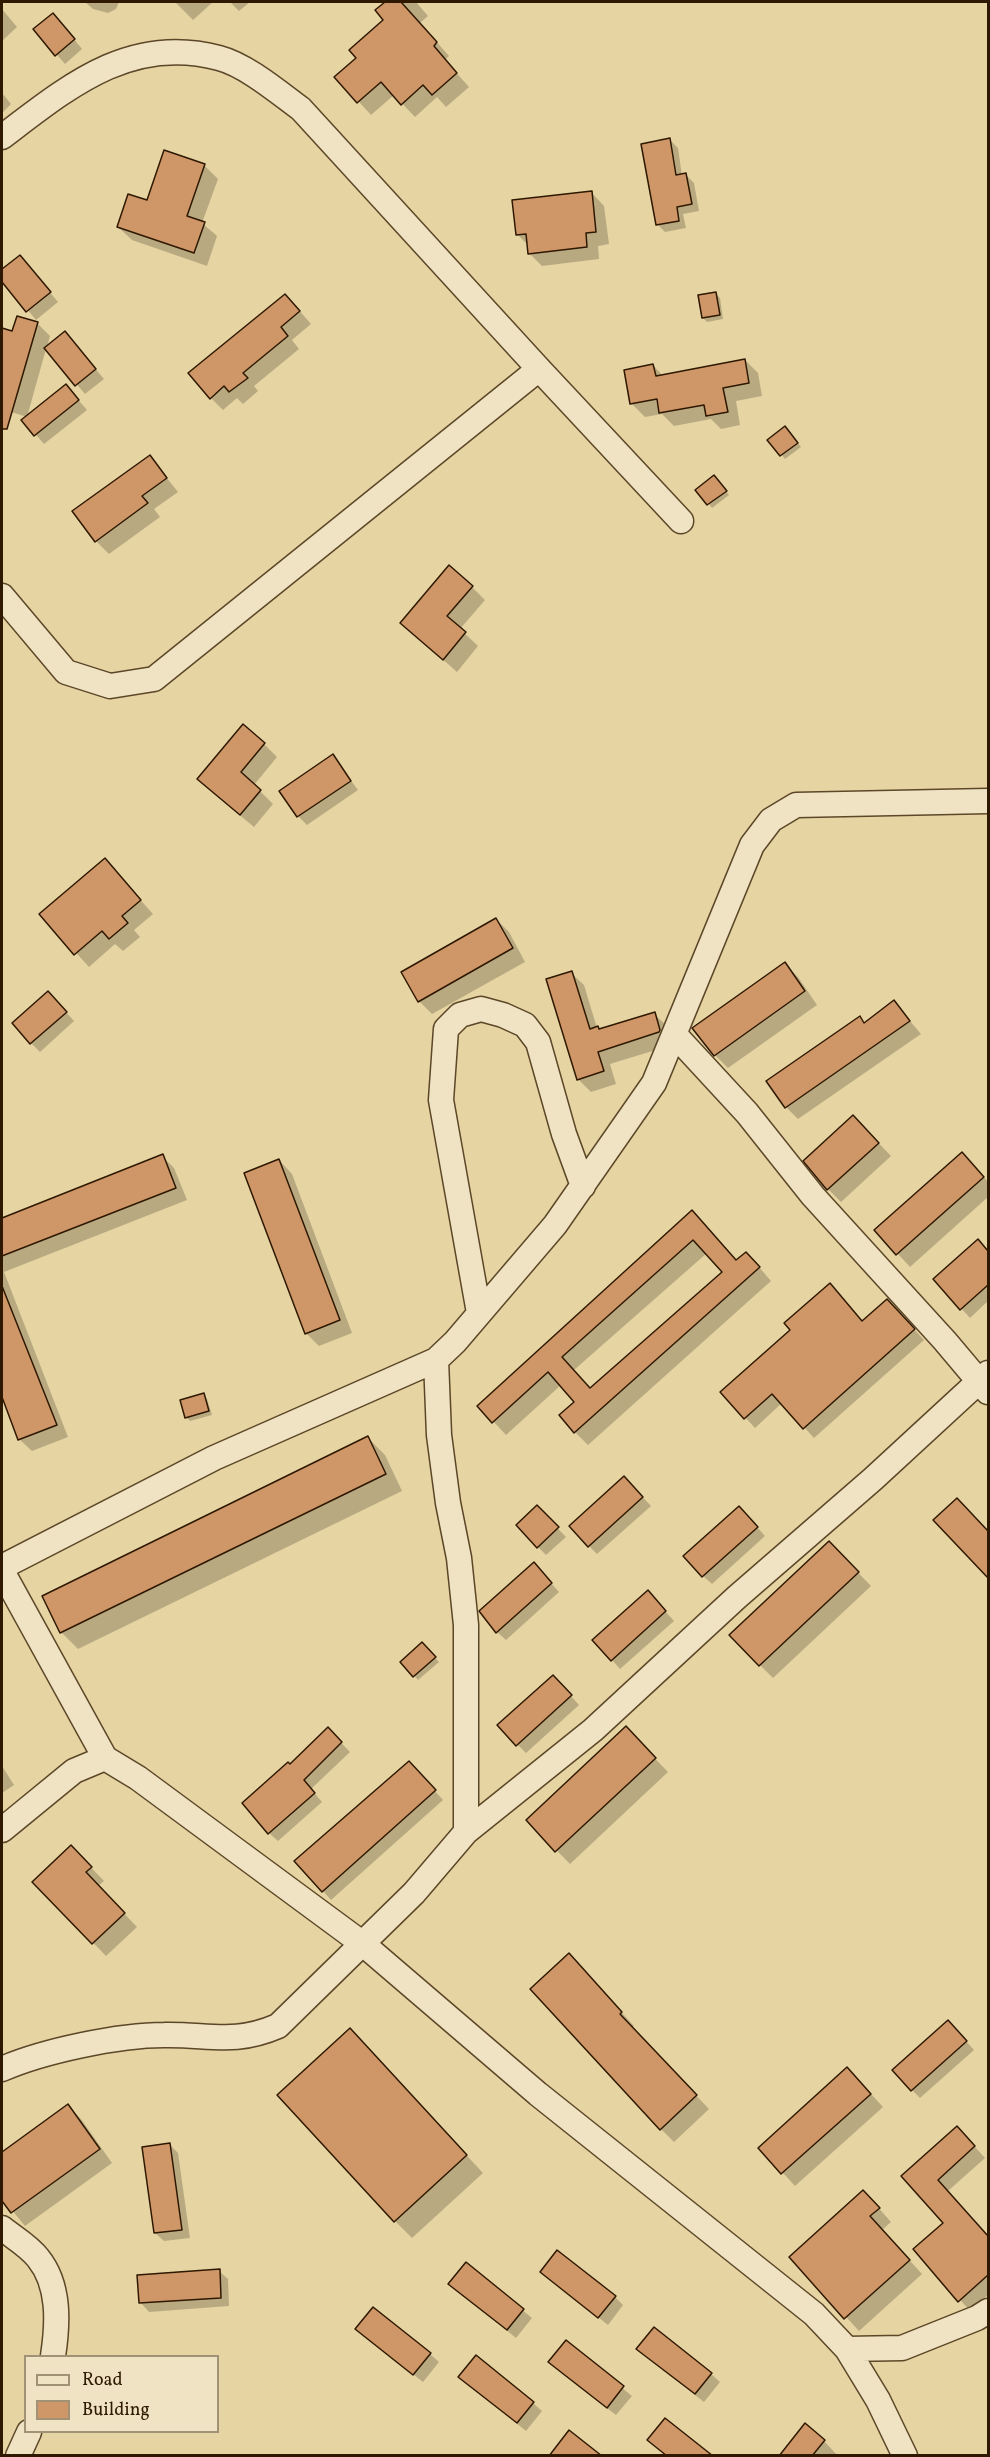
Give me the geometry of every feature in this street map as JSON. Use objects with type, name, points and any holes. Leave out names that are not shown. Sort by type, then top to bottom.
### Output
[{"type":"street","points":[[2,137],[49,101],[98,70],[134,58],[170,50],[221,58],[259,78],[301,109],[538,369],[681,521]]},
{"type":"street","points":[[2,596],[66,672],[110,686],[154,679],[538,369]]},
{"type":"street","points":[[905,2456],[878,2400],[847,2349],[814,2314],[538,2094],[363,1944],[138,1778],[105,1758],[2,1569],[214,1458],[436,1360],[555,1225],[654,1083],[752,845],[771,820],[796,805],[988,801]]},
{"type":"street","points":[[479,1312],[441,1100],[446,1029],[460,1015],[481,1009],[503,1015],[525,1024],[538,1042],[564,1134],[583,1186]]},
{"type":"street","points":[[2,2069],[21,2061],[116,2039],[164,2035],[227,2039],[258,2035],[278,2026],[414,1893],[466,1832],[593,1730],[737,1597],[986,1382],[813,1196],[747,1113],[675,1035]]},
{"type":"street","points":[[436,1360],[439,1435],[448,1503],[459,1558],[466,1625],[466,1832]]},
{"type":"street","points":[[2,1830],[74,1771],[105,1758]]},
{"type":"street","points":[[2,2228],[38,2257],[50,2279],[57,2304],[53,2355]]},
{"type":"street","points":[[847,2349],[902,2348],[977,2318],[988,2311]]},
{"type":"street","points":[[18,2456],[29,2433]]},
{"type":"building","points":[[385,2],[401,2],[437,42],[434,46],[457,73],[432,95],[423,85],[401,105],[381,82],[357,103],[334,77],[356,58],[349,50],[383,20],[375,10]]},
{"type":"building","points":[[53,13],[75,39],[55,56],[33,29]]},
{"type":"building","points":[[670,138],[676,175],[686,173],[692,204],[677,207],[679,221],[656,225],[641,144]]},
{"type":"building","points":[[164,150],[205,164],[187,216],[205,222],[194,253],[117,227],[128,194],[147,200]]},
{"type":"building","points":[[592,191],[596,232],[586,233],[587,247],[528,254],[526,234],[516,235],[512,200]]},
{"type":"building","points":[[20,255],[51,292],[26,312],[2,282],[2,269]]},
{"type":"building","points":[[716,292],[720,315],[702,318],[698,295]]},
{"type":"building","points":[[285,294],[300,311],[281,327],[288,336],[243,373],[248,378],[229,392],[224,386],[210,399],[188,373]]},
{"type":"building","points":[[17,316],[38,322],[7,429],[2,429],[2,328],[12,331]]},
{"type":"building","points":[[65,331],[96,369],[75,386],[44,348]]},
{"type":"building","points":[[745,359],[749,383],[723,388],[728,412],[706,416],[704,405],[659,413],[657,399],[630,404],[624,370],[653,364],[656,376]]},
{"type":"building","points":[[66,384],[79,400],[34,436],[21,420]]},
{"type":"building","points":[[785,426],[798,443],[780,456],[767,440]]},
{"type":"building","points":[[150,455],[167,478],[142,496],[148,503],[95,542],[72,511]]},
{"type":"building","points":[[714,475],[727,491],[707,505],[695,490]]},
{"type":"building","points":[[449,565],[473,586],[447,616],[466,632],[443,660],[400,623]]},
{"type":"building","points":[[243,724],[265,743],[241,772],[261,790],[240,815],[197,779]]},
{"type":"building","points":[[333,754],[351,781],[297,817],[279,791]]},
{"type":"building","points":[[105,858],[141,900],[122,916],[128,923],[109,939],[102,931],[74,955],[39,914]]},
{"type":"building","points":[[496,918],[513,948],[418,1002],[401,972]]},
{"type":"building","points":[[785,962],[805,991],[714,1056],[692,1028]]},
{"type":"building","points":[[572,971],[590,1029],[598,1026],[599,1029],[655,1012],[660,1030],[598,1052],[604,1071],[577,1080],[546,979]]},
{"type":"building","points":[[48,991],[67,1012],[30,1044],[12,1023]]},
{"type":"building","points":[[894,1000],[910,1021],[785,1108],[766,1081],[860,1016],[864,1023]]},
{"type":"building","points":[[853,1115],[879,1143],[827,1190],[803,1161]]},
{"type":"building","points":[[962,1152],[984,1177],[896,1255],[874,1230]]},
{"type":"building","points":[[163,1154],[176,1188],[2,1256],[2,1218]]},
{"type":"building","points":[[279,1159],[340,1320],[305,1334],[244,1173]]},
{"type":"building","points":[[692,1210],[736,1260],[746,1252],[760,1267],[574,1433],[559,1415],[574,1402],[548,1372],[492,1423],[477,1406]],"holes":[[[693,1240],[722,1272],[590,1388],[562,1357]]]},
{"type":"building","points":[[978,1239],[988,1251],[988,1285],[960,1310],[933,1279]]},
{"type":"building","points":[[830,1283],[862,1321],[887,1299],[915,1329],[803,1429],[772,1394],[744,1419],[720,1392],[790,1330],[784,1323]]},
{"type":"building","points":[[2,1286],[57,1425],[18,1440],[2,1397]]},
{"type":"building","points":[[204,1393],[209,1411],[185,1418],[180,1400]]},
{"type":"building","points":[[368,1436],[386,1474],[60,1633],[42,1596]]},
{"type":"building","points":[[624,1476],[643,1497],[588,1547],[569,1526]]},
{"type":"building","points":[[957,1498],[988,1531],[988,1578],[933,1520]]},
{"type":"building","points":[[537,1505],[559,1527],[537,1548],[516,1525]]},
{"type":"building","points":[[739,1506],[758,1527],[702,1577],[683,1556]]},
{"type":"building","points":[[829,1541],[859,1572],[759,1666],[729,1635]]},
{"type":"building","points":[[534,1562],[552,1583],[496,1633],[479,1611]]},
{"type":"building","points":[[648,1590],[666,1611],[611,1661],[592,1640]]},
{"type":"building","points":[[422,1642],[436,1657],[413,1677],[400,1662]]},
{"type":"building","points":[[553,1675],[572,1695],[516,1746],[497,1725]]},
{"type":"building","points":[[626,1726],[656,1758],[555,1852],[526,1820]]},
{"type":"building","points":[[328,1727],[342,1742],[304,1780],[315,1793],[268,1834],[242,1803],[288,1762],[290,1764]]},
{"type":"building","points":[[409,1761],[436,1790],[322,1892],[294,1861]]},
{"type":"building","points":[[71,1845],[92,1867],[86,1872],[125,1913],[92,1944],[32,1882]]},
{"type":"building","points":[[569,1953],[622,2012],[620,2014],[697,2095],[660,2130],[530,1989]]},
{"type":"building","points":[[948,2020],[967,2041],[911,2091],[892,2070]]},
{"type":"building","points":[[350,2028],[467,2155],[394,2222],[277,2095]]},
{"type":"building","points":[[847,2067],[871,2094],[781,2174],[758,2148]]},
{"type":"building","points":[[68,2104],[100,2149],[11,2213],[2,2201],[2,2152]]},
{"type":"building","points":[[957,2126],[975,2146],[938,2180],[988,2236],[988,2275],[958,2302],[913,2249],[943,2223],[901,2176]]},
{"type":"building","points":[[170,2143],[182,2230],[154,2233],[142,2147]]},
{"type":"building","points":[[863,2190],[880,2208],[870,2216],[910,2260],[844,2319],[789,2257]]},
{"type":"building","points":[[557,2250],[616,2296],[598,2318],[540,2272]]},
{"type":"building","points":[[466,2262],[524,2309],[507,2330],[448,2284]]},
{"type":"building","points":[[220,2269],[221,2298],[139,2303],[137,2275]]},
{"type":"building","points":[[373,2307],[431,2353],[413,2375],[355,2329]]},
{"type":"building","points":[[654,2327],[712,2373],[695,2394],[636,2349]]},
{"type":"building","points":[[566,2340],[624,2386],[607,2408],[548,2362]]},
{"type":"building","points":[[476,2355],[534,2402],[517,2423],[458,2377]]},
{"type":"building","points":[[665,2418],[713,2456],[667,2456],[647,2440]]},
{"type":"building","points":[[805,2423],[825,2440],[812,2456],[779,2456]]},
{"type":"building","points":[[569,2430],[602,2456],[549,2456]]}]
